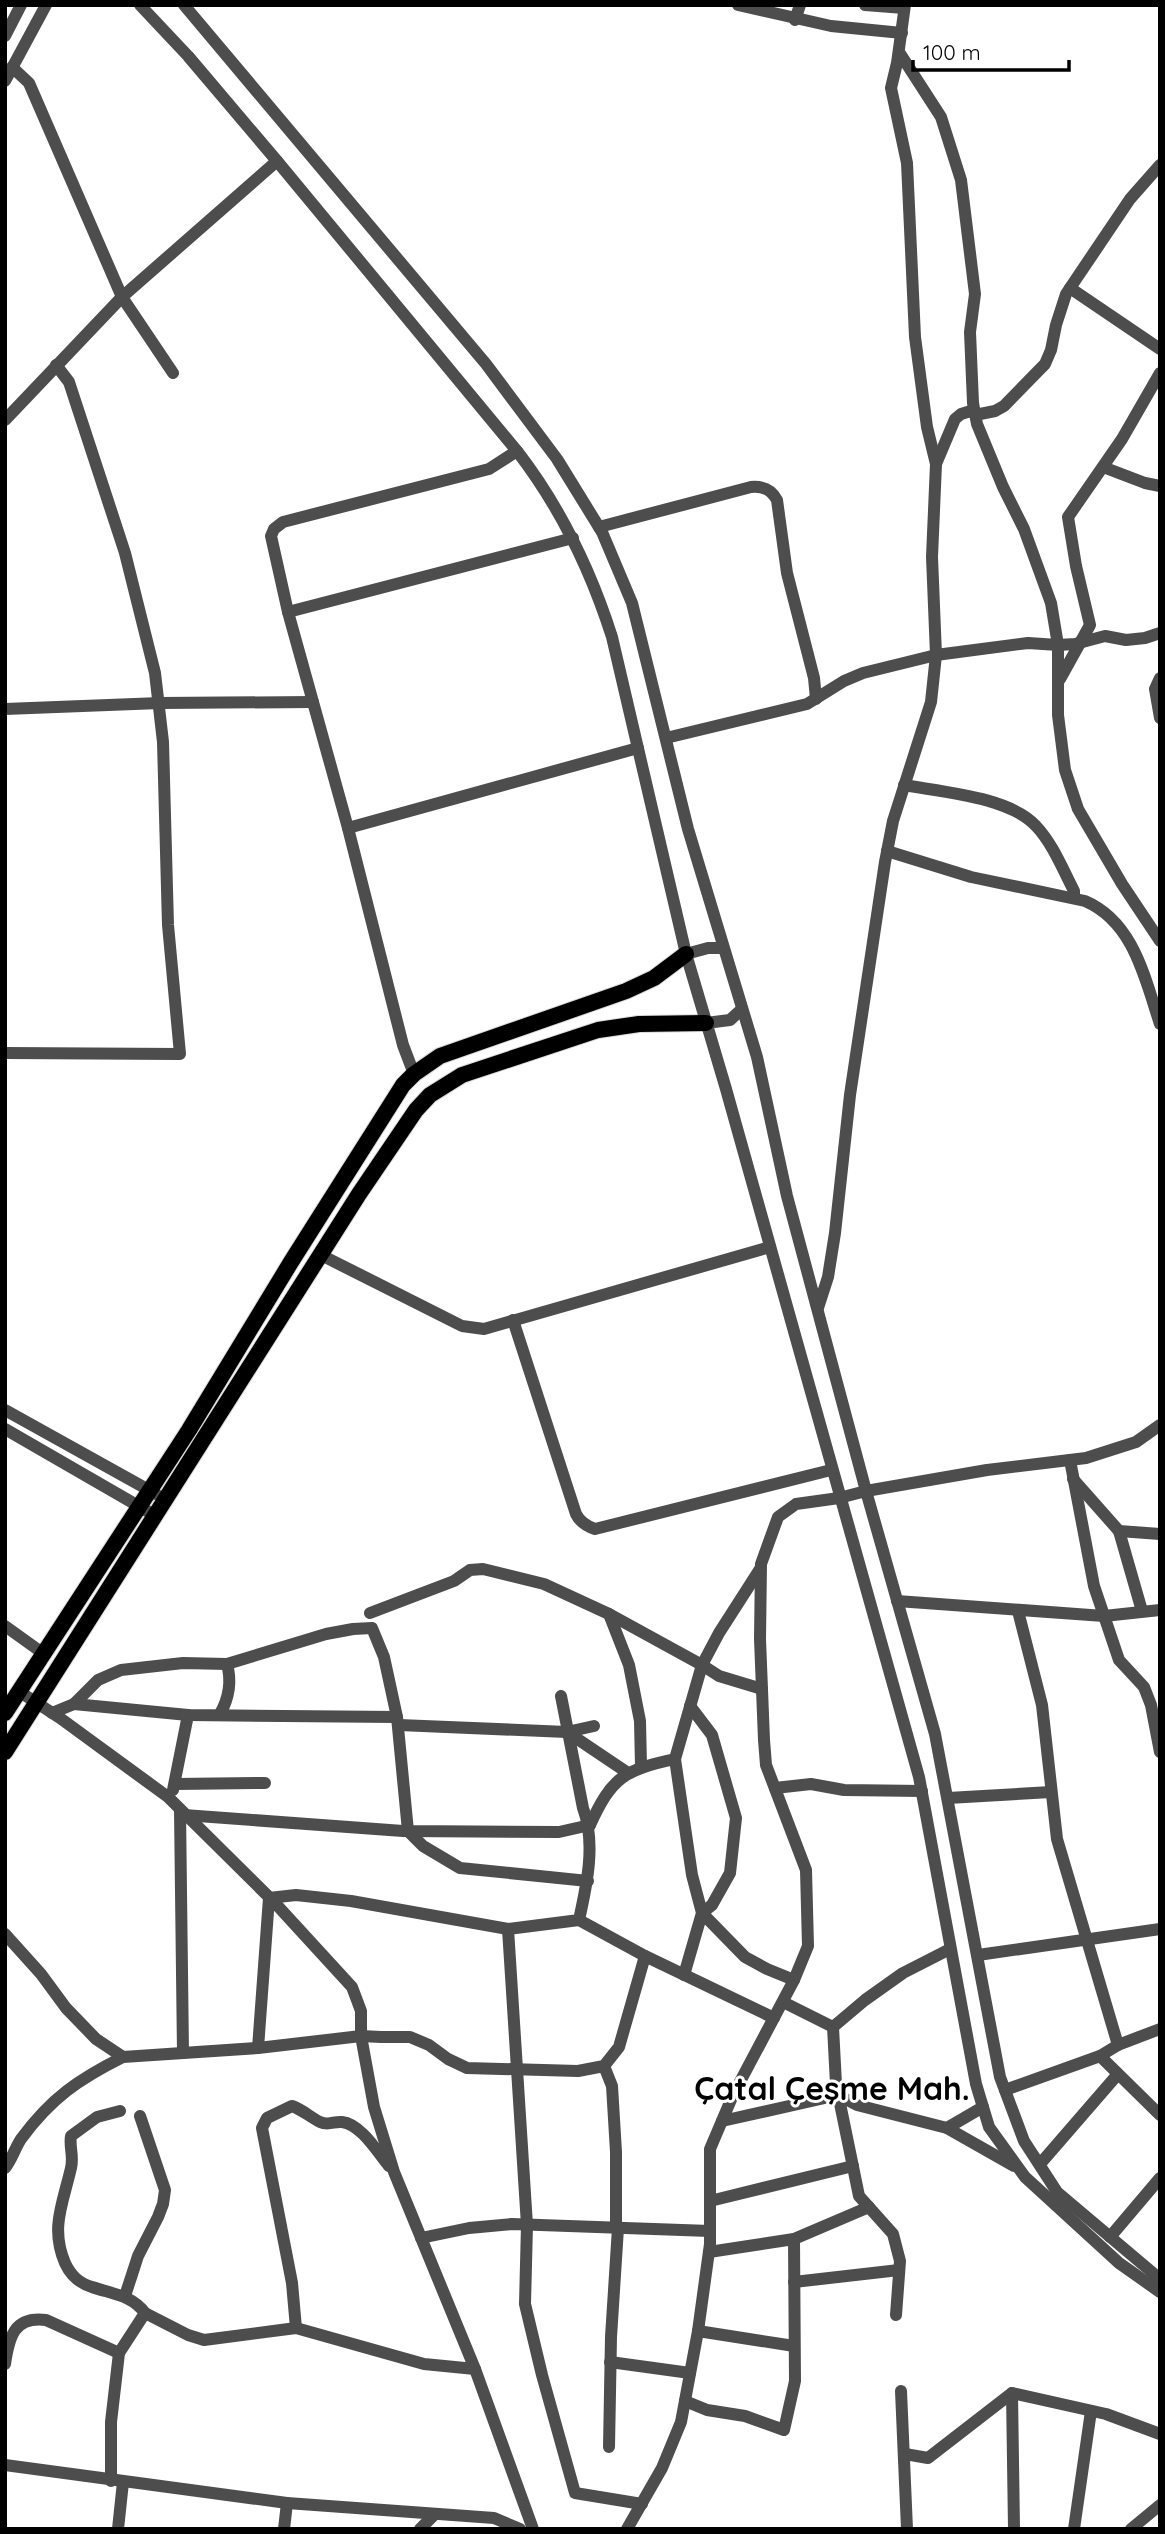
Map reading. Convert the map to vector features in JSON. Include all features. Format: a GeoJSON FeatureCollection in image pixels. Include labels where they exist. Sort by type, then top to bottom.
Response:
{"type":"FeatureCollection","features":[{"type":"Feature","properties":{"kind":"main road"},"geometry":{"type":"LineString","coordinates":[[5,1713],[150,1491],[393,1099],[414,1074],[440,1056],[626,991],[654,978],[686,954]]}},
{"type":"Feature","properties":{"kind":"main road"},"geometry":{"type":"LineString","coordinates":[[5,1752],[416,1110],[445,1084],[462,1074],[598,1030],[639,1024],[706,1023]]}},
{"type":"Feature","properties":{"kind":"street"},"geometry":{"type":"LineString","coordinates":[[5,36],[21,5]]}},
{"type":"Feature","properties":{"kind":"street"},"geometry":{"type":"LineString","coordinates":[[5,81],[46,5]]}},
{"type":"Feature","properties":{"kind":"street"},"geometry":{"type":"LineString","coordinates":[[140,5],[188,56],[277,161],[517,451],[550,496],[596,587],[612,636],[686,954],[922,1791],[976,2084],[989,2127],[1017,2168],[1119,2263],[1160,2292]]}},
{"type":"Feature","properties":{"kind":"street"},"geometry":{"type":"LineString","coordinates":[[184,5],[486,364],[557,459],[599,527],[632,603],[688,829],[757,1057],[787,1196],[935,1734],[1000,2077],[1024,2141],[1057,2192],[1160,2279]]}},
{"type":"Feature","properties":{"kind":"street"},"geometry":{"type":"LineString","coordinates":[[738,5],[761,8],[795,20],[902,33]]}},
{"type":"Feature","properties":{"kind":"street"},"geometry":{"type":"LineString","coordinates":[[795,20],[800,5]]}},
{"type":"Feature","properties":{"kind":"street"},"geometry":{"type":"LineString","coordinates":[[818,1308],[828,1277],[835,1233],[850,1095],[887,851],[893,821],[931,702],[936,655],[932,557],[936,464],[927,427],[915,337],[907,163],[891,88],[905,6],[865,5]]}},
{"type":"Feature","properties":{"kind":"street"},"geometry":{"type":"LineString","coordinates":[[886,32],[889,6]]}},
{"type":"Feature","properties":{"kind":"street"},"geometry":{"type":"LineString","coordinates":[[899,52],[941,117],[961,180],[975,294],[970,332],[970,366],[975,412],[1003,487],[1045,581],[1058,645],[1060,741],[1070,790],[1078,809],[1122,884],[1160,942]]}},
{"type":"Feature","properties":{"kind":"street"},"geometry":{"type":"LineString","coordinates":[[12,67],[24,77],[32,90],[122,297],[173,373]]}},
{"type":"Feature","properties":{"kind":"street"},"geometry":{"type":"LineString","coordinates":[[5,420],[122,297],[277,161]]}},
{"type":"Feature","properties":{"kind":"street"},"geometry":{"type":"LineString","coordinates":[[936,464],[955,419],[961,414],[995,411],[1045,364],[1051,350],[1060,309],[1070,288],[1130,199],[1160,165]]}},
{"type":"Feature","properties":{"kind":"street"},"geometry":{"type":"LineString","coordinates":[[1070,288],[1160,349]]}},
{"type":"Feature","properties":{"kind":"street"},"geometry":{"type":"LineString","coordinates":[[5,1053],[180,1054],[168,925],[160,703],[149,644],[125,553],[69,382],[55,365]]}},
{"type":"Feature","properties":{"kind":"street"},"geometry":{"type":"LineString","coordinates":[[1058,686],[1071,657],[1089,631],[1090,618],[1076,566],[1068,517],[1103,467],[1160,373]]}},
{"type":"Feature","properties":{"kind":"street"},"geometry":{"type":"LineString","coordinates":[[414,1074],[402,1045],[348,828],[270,540],[272,532],[280,524],[489,469],[517,451]]}},
{"type":"Feature","properties":{"kind":"street"},"geometry":{"type":"LineString","coordinates":[[1103,467],[1160,486]]}},
{"type":"Feature","properties":{"kind":"street"},"geometry":{"type":"LineString","coordinates":[[599,527],[758,486],[773,493],[777,500],[787,573],[814,678],[816,699]]}},
{"type":"Feature","properties":{"kind":"street"},"geometry":{"type":"LineString","coordinates":[[288,612],[573,538]]}},
{"type":"Feature","properties":{"kind":"street"},"geometry":{"type":"LineString","coordinates":[[666,738],[807,704],[844,681],[863,673],[936,655],[1028,643],[1058,645],[1105,636],[1145,638],[1160,633]]}},
{"type":"Feature","properties":{"kind":"street"},"geometry":{"type":"LineString","coordinates":[[1160,678],[1155,689],[1160,718]]}},
{"type":"Feature","properties":{"kind":"street"},"geometry":{"type":"LineString","coordinates":[[5,709],[160,703],[313,702]]}},
{"type":"Feature","properties":{"kind":"street"},"geometry":{"type":"LineString","coordinates":[[348,828],[638,748]]}},
{"type":"Feature","properties":{"kind":"street"},"geometry":{"type":"LineString","coordinates":[[904,785],[1008,807],[1024,815],[1045,839],[1074,891],[1074,898]]}},
{"type":"Feature","properties":{"kind":"street"},"geometry":{"type":"LineString","coordinates":[[887,851],[971,877],[1074,898],[1100,908],[1122,928],[1142,968],[1160,1024]]}},
{"type":"Feature","properties":{"kind":"street"},"geometry":{"type":"LineString","coordinates":[[686,954],[708,948],[723,948]]}},
{"type":"Feature","properties":{"kind":"street"},"geometry":{"type":"LineString","coordinates":[[706,1023],[730,1020],[742,1009]]}},
{"type":"Feature","properties":{"kind":"street"},"geometry":{"type":"LineString","coordinates":[[321,1255],[462,1326],[484,1329],[770,1247]]}},
{"type":"Feature","properties":{"kind":"street"},"geometry":{"type":"LineString","coordinates":[[513,1320],[576,1514],[589,1527],[595,1529],[831,1470]]}},
{"type":"Feature","properties":{"kind":"street"},"geometry":{"type":"LineString","coordinates":[[5,1410],[165,1499]]}},
{"type":"Feature","properties":{"kind":"street"},"geometry":{"type":"LineString","coordinates":[[794,1980],[745,1957],[702,1913],[692,1875],[675,1759],[702,1665],[761,1567],[778,1517],[796,1504],[987,1470],[1086,1458],[1136,1442],[1160,1425]]}},
{"type":"Feature","properties":{"kind":"street"},"geometry":{"type":"LineString","coordinates":[[5,1429],[155,1515]]}},
{"type":"Feature","properties":{"kind":"street"},"geometry":{"type":"LineString","coordinates":[[1070,1460],[1094,1586],[1119,1660],[1144,1687],[1151,1705],[1160,1752]]}},
{"type":"Feature","properties":{"kind":"street"},"geometry":{"type":"LineString","coordinates":[[1073,1479],[1119,1531],[1142,1611]]}},
{"type":"Feature","properties":{"kind":"street"},"geometry":{"type":"LineString","coordinates":[[1119,1531],[1160,1534]]}},
{"type":"Feature","properties":{"kind":"street"},"geometry":{"type":"LineString","coordinates":[[627,2529],[662,2468],[681,2422],[709,2252],[710,2149],[794,1980],[808,1946],[806,1870],[766,1765],[760,1639],[761,1567]]}},
{"type":"Feature","properties":{"kind":"street"},"geometry":{"type":"LineString","coordinates":[[370,1613],[454,1581],[470,1570],[483,1569],[544,1584],[609,1614],[719,1676],[762,1689]]}},
{"type":"Feature","properties":{"kind":"street"},"geometry":{"type":"LineString","coordinates":[[897,1601],[1104,1616],[1160,1609]]}},
{"type":"Feature","properties":{"kind":"street"},"geometry":{"type":"LineString","coordinates":[[1018,1611],[1042,1705],[1056,1839],[1118,2045]]}},
{"type":"Feature","properties":{"kind":"street"},"geometry":{"type":"LineString","coordinates":[[609,1614],[629,1665],[640,1721],[641,1766]]}},
{"type":"Feature","properties":{"kind":"street"},"geometry":{"type":"LineString","coordinates":[[5,1626],[44,1654]]}},
{"type":"Feature","properties":{"kind":"street"},"geometry":{"type":"LineString","coordinates":[[52,1713],[74,1704],[98,1680],[121,1670],[183,1663],[227,1664],[326,1634],[372,1628],[384,1657],[398,1721],[408,1831],[423,1846],[460,1868],[505,1866],[588,1881]]}},
{"type":"Feature","properties":{"kind":"street"},"geometry":{"type":"LineString","coordinates":[[220,1714],[226,1702],[231,1677],[227,1664]]}},
{"type":"Feature","properties":{"kind":"street"},"geometry":{"type":"LineString","coordinates":[[20,1692],[178,1808],[270,1898],[352,1987],[361,2011],[361,2036],[374,2107],[394,2172],[475,2369],[533,2529]]}},
{"type":"Feature","properties":{"kind":"street"},"geometry":{"type":"LineString","coordinates":[[561,1696],[583,1808],[590,1825]]}},
{"type":"Feature","properties":{"kind":"street"},"geometry":{"type":"LineString","coordinates":[[74,1704],[188,1715],[398,1721],[567,1732],[594,1726]]}},
{"type":"Feature","properties":{"kind":"street"},"geometry":{"type":"LineString","coordinates":[[684,1975],[702,1913],[712,1905],[730,1873],[736,1818],[712,1735],[690,1706]]}},
{"type":"Feature","properties":{"kind":"street"},"geometry":{"type":"LineString","coordinates":[[183,2053],[178,1808],[175,1784],[188,1715]]}},
{"type":"Feature","properties":{"kind":"street"},"geometry":{"type":"LineString","coordinates":[[567,1732],[628,1773]]}},
{"type":"Feature","properties":{"kind":"street"},"geometry":{"type":"LineString","coordinates":[[579,1920],[588,1881],[590,1825],[600,1803],[628,1773],[641,1766],[675,1759]]}},
{"type":"Feature","properties":{"kind":"street"},"geometry":{"type":"LineString","coordinates":[[175,1784],[264,1783]]}},
{"type":"Feature","properties":{"kind":"street"},"geometry":{"type":"LineString","coordinates":[[775,1787],[811,1784],[844,1790],[922,1791]]}},
{"type":"Feature","properties":{"kind":"street"},"geometry":{"type":"LineString","coordinates":[[948,1798],[1051,1792]]}},
{"type":"Feature","properties":{"kind":"street"},"geometry":{"type":"LineString","coordinates":[[178,1808],[408,1831],[559,1832],[590,1825]]}},
{"type":"Feature","properties":{"kind":"street"},"geometry":{"type":"LineString","coordinates":[[270,1898],[296,1895],[351,1901],[509,1928],[579,1920],[645,1956],[774,2018]]}},
{"type":"Feature","properties":{"kind":"street"},"geometry":{"type":"LineString","coordinates":[[258,2048],[270,1898]]}},
{"type":"Feature","properties":{"kind":"street"},"geometry":{"type":"LineString","coordinates":[[509,1928],[527,2225],[525,2304],[575,2493],[642,2504]]}},
{"type":"Feature","properties":{"kind":"street"},"geometry":{"type":"LineString","coordinates":[[978,1955],[1160,1929]]}},
{"type":"Feature","properties":{"kind":"street"},"geometry":{"type":"LineString","coordinates":[[5,1934],[41,1974],[66,2008],[96,2039],[123,2057]]}},
{"type":"Feature","properties":{"kind":"street"},"geometry":{"type":"LineString","coordinates":[[833,2027],[902,1973],[950,1949]]}},
{"type":"Feature","properties":{"kind":"street"},"geometry":{"type":"LineString","coordinates":[[5,2168],[21,2140],[58,2096],[85,2076],[123,2057],[258,2048],[361,2036],[410,2037],[467,2068],[578,2071],[604,2066],[619,2047],[645,1956]]}},
{"type":"Feature","properties":{"kind":"street"},"geometry":{"type":"LineString","coordinates":[[783,2002],[833,2027]]}},
{"type":"Feature","properties":{"kind":"street"},"geometry":{"type":"LineString","coordinates":[[833,2027],[838,2095],[859,2196],[893,2234],[900,2260],[896,2315]]}},
{"type":"Feature","properties":{"kind":"street"},"geometry":{"type":"LineString","coordinates":[[1005,2090],[1100,2056],[1118,2045],[1160,2029]]}},
{"type":"Feature","properties":{"kind":"street"},"geometry":{"type":"LineString","coordinates":[[1100,2056],[1160,2115]]}},
{"type":"Feature","properties":{"kind":"street"},"geometry":{"type":"LineString","coordinates":[[604,2066],[612,2086],[617,2228],[610,2362],[609,2447]]}},
{"type":"Feature","properties":{"kind":"street"},"geometry":{"type":"LineString","coordinates":[[1040,2164],[1118,2074]]}},
{"type":"Feature","properties":{"kind":"street"},"geometry":{"type":"LineString","coordinates":[[722,2121],[838,2095],[857,2105],[947,2129],[1017,2168]]}},
{"type":"Feature","properties":{"kind":"street"},"geometry":{"type":"LineString","coordinates":[[296,2328],[292,2283],[262,2128],[267,2119],[292,2106],[304,2110],[321,2122],[328,2124],[341,2121],[359,2131],[394,2172]]}},
{"type":"Feature","properties":{"kind":"street"},"geometry":{"type":"LineString","coordinates":[[947,2129],[983,2107]]}},
{"type":"Feature","properties":{"kind":"street"},"geometry":{"type":"LineString","coordinates":[[120,2111],[97,2117],[71,2136],[69,2145],[73,2152],[72,2165],[57,2225],[58,2246],[68,2270],[78,2281],[125,2296],[145,2313],[188,2335],[204,2340],[296,2328],[424,2364],[475,2369]]}},
{"type":"Feature","properties":{"kind":"street"},"geometry":{"type":"LineString","coordinates":[[125,2296],[138,2256],[163,2204],[165,2190],[140,2116]]}},
{"type":"Feature","properties":{"kind":"street"},"geometry":{"type":"LineString","coordinates":[[710,2201],[853,2166]]}},
{"type":"Feature","properties":{"kind":"street"},"geometry":{"type":"LineString","coordinates":[[1110,2237],[1160,2178]]}},
{"type":"Feature","properties":{"kind":"street"},"geometry":{"type":"LineString","coordinates":[[709,2252],[793,2239],[869,2207]]}},
{"type":"Feature","properties":{"kind":"street"},"geometry":{"type":"LineString","coordinates":[[421,2238],[490,2225],[710,2231]]}},
{"type":"Feature","properties":{"kind":"street"},"geometry":{"type":"LineString","coordinates":[[685,2401],[708,2410],[744,2416],[784,2430],[795,2381],[793,2239]]}},
{"type":"Feature","properties":{"kind":"street"},"geometry":{"type":"LineString","coordinates":[[794,2282],[900,2270]]}},
{"type":"Feature","properties":{"kind":"street"},"geometry":{"type":"LineString","coordinates":[[118,2529],[111,2422],[119,2353],[145,2313]]}},
{"type":"Feature","properties":{"kind":"street"},"geometry":{"type":"LineString","coordinates":[[5,2364],[8,2344],[16,2329],[22,2323],[38,2319],[46,2320],[119,2353]]}},
{"type":"Feature","properties":{"kind":"street"},"geometry":{"type":"LineString","coordinates":[[698,2331],[794,2346]]}},
{"type":"Feature","properties":{"kind":"street"},"geometry":{"type":"LineString","coordinates":[[610,2362],[690,2372]]}},
{"type":"Feature","properties":{"kind":"street"},"geometry":{"type":"LineString","coordinates":[[901,2391],[907,2529]]}},
{"type":"Feature","properties":{"kind":"street"},"geometry":{"type":"LineString","coordinates":[[905,2454],[928,2458],[1012,2393]]}},
{"type":"Feature","properties":{"kind":"street"},"geometry":{"type":"LineString","coordinates":[[1012,2393],[1091,2411],[1160,2434]]}},
{"type":"Feature","properties":{"kind":"street"},"geometry":{"type":"LineString","coordinates":[[1012,2393],[1014,2529]]}},
{"type":"Feature","properties":{"kind":"street"},"geometry":{"type":"LineString","coordinates":[[1074,2529],[1091,2411]]}},
{"type":"Feature","properties":{"kind":"street"},"geometry":{"type":"LineString","coordinates":[[5,2466],[287,2503],[494,2518],[520,2529]]}},
{"type":"Feature","properties":{"kind":"street"},"geometry":{"type":"LineString","coordinates":[[284,2529],[287,2503]]}},
{"type":"Feature","properties":{"kind":"street"},"geometry":{"type":"LineString","coordinates":[[1131,2529],[1160,2505]]}},
{"type":"Feature","properties":{"kind":"street"},"geometry":{"type":"LineString","coordinates":[[420,2529],[435,2514]]}},
{"type":"Feature","properties":{"kind":"district","name":"Çatal Çeşme Mah."},"geometry":{"type":"Point","coordinates":[832,2089]}}]}
